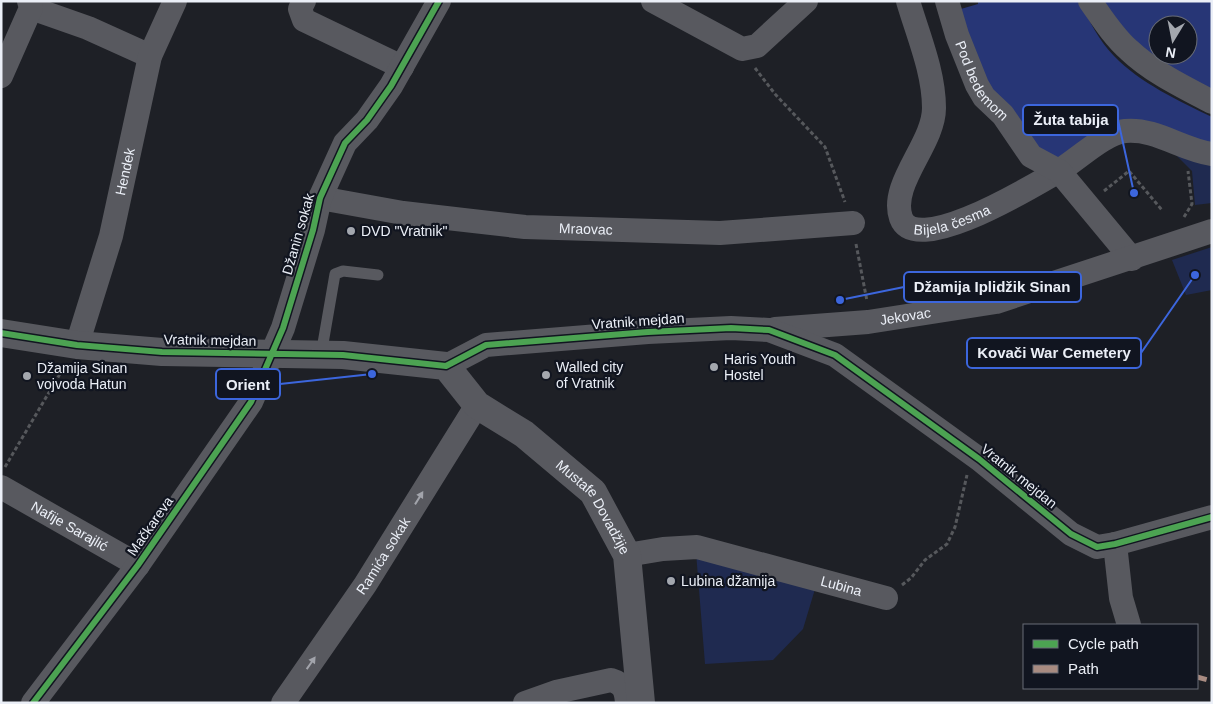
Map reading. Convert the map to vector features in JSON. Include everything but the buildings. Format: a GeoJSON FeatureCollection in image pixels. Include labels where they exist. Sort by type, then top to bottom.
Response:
{"type":"FeatureCollection","features":[{"type":"Feature","properties":{"kind":"street","name":"Hendek"},"geometry":{"type":"LineString","coordinates":[[77,345],[111,236],[150,56],[175,1]]}},
{"type":"Feature","properties":{"kind":"street"},"geometry":{"type":"LineString","coordinates":[[304,1],[300,9],[304,20],[402,67]]}},
{"type":"Feature","properties":{"kind":"street","name":"Džanin sokak"},"geometry":{"type":"LineString","coordinates":[[272,354],[291,302],[320,198],[345,143],[368,120],[402,67],[439,1]]}},
{"type":"Feature","properties":{"kind":"street"},"geometry":{"type":"LineString","coordinates":[[653,1],[742,49],[757,46],[806,1]]}},
{"type":"Feature","properties":{"kind":"street","name":"Bijela česma"},"geometry":{"type":"LineString","coordinates":[[908,1],[929,68],[934,107],[932,129],[903,186],[899,205],[902,219],[912,229],[924,231],[946,227],[981,212],[1059,171],[1094,146],[1123,131],[1161,136],[1198,152],[1212,154]]}},
{"type":"Feature","properties":{"kind":"street","name":"Pod bedemom"},"geometry":{"type":"LineString","coordinates":[[948,1],[957,34],[977,85],[984,96],[1003,115],[1031,156],[1059,171],[1132,258]]}},
{"type":"Feature","properties":{"kind":"street"},"geometry":{"type":"LineString","coordinates":[[1090,1],[1109,29],[1129,51],[1156,70],[1212,102]]}},
{"type":"Feature","properties":{"kind":"street"},"geometry":{"type":"LineString","coordinates":[[1,76],[30,4],[150,56]]}},
{"type":"Feature","properties":{"kind":"street","name":"Mraovac"},"geometry":{"type":"LineString","coordinates":[[320,198],[403,213],[525,227],[720,233],[853,223]]}},
{"type":"Feature","properties":{"kind":"street","name":"Jekovac"},"geometry":{"type":"LineString","coordinates":[[768,330],[868,322],[996,302],[1211,231]]}},
{"type":"Feature","properties":{"kind":"street","name":"Vratnik mejdan"},"geometry":{"type":"LineString","coordinates":[[1,333],[77,345],[162,352],[321,354],[446,366],[486,345],[648,332],[732,328],[768,330],[835,355],[979,459],[1071,534],[1096,547],[1115,544],[1212,517]]}},
{"type":"Feature","properties":{"kind":"street","name":"Mačkareva"},"geometry":{"type":"LineString","coordinates":[[33,703],[138,565],[250,402],[272,354]]}},
{"type":"Feature","properties":{"kind":"street","name":"Mustafe Dovadžije"},"geometry":{"type":"LineString","coordinates":[[446,366],[477,405],[524,434],[593,492],[627,555],[641,703]]}},
{"type":"Feature","properties":{"kind":"street","name":"Ramića sokak"},"geometry":{"type":"LineString","coordinates":[[283,703],[365,585],[477,405]]}},
{"type":"Feature","properties":{"kind":"street","name":"Nafije Sarajlić"},"geometry":{"type":"LineString","coordinates":[[1,487],[138,565]]}},
{"type":"Feature","properties":{"kind":"street"},"geometry":{"type":"LineString","coordinates":[[1115,544],[1121,598],[1129,624]]}},
{"type":"Feature","properties":{"kind":"street","name":"Lubina"},"geometry":{"type":"LineString","coordinates":[[627,555],[663,549],[697,547],[886,598]]}},
{"type":"Feature","properties":{"kind":"street"},"geometry":{"type":"LineString","coordinates":[[525,703],[556,692],[611,680],[619,683],[626,690],[627,703]]}},
{"type":"Feature","properties":{"kind":"lane"},"geometry":{"type":"LineString","coordinates":[[321,354],[335,274],[342,271],[378,275]]}},
{"type":"Feature","properties":{"kind":"path"},"geometry":{"type":"LineString","coordinates":[[742,49],[775,94],[825,147],[853,223],[869,313],[868,322]]}},
{"type":"Feature","properties":{"kind":"path"},"geometry":{"type":"LineString","coordinates":[[1183,219],[1192,204],[1189,173],[1184,167]]}},
{"type":"Feature","properties":{"kind":"path"},"geometry":{"type":"LineString","coordinates":[[1098,196],[1129,171],[1162,210]]}},
{"type":"Feature","properties":{"kind":"path"},"geometry":{"type":"LineString","coordinates":[[1,473],[77,345]]}},
{"type":"Feature","properties":{"kind":"path"},"geometry":{"type":"LineString","coordinates":[[886,598],[911,578],[925,560],[947,544],[955,527],[965,479],[970,469],[979,459]]}},
{"type":"Feature","properties":{"kind":"shaded area"},"geometry":{"type":"Polygon","coordinates":[[[978,1],[1079,1],[1104,44],[1124,66],[1160,91],[1212,117],[1212,150],[1144,128],[1059,166],[1035,152],[983,86],[954,11],[978,4],[978,1]]]}},
{"type":"Feature","properties":{"kind":"shaded area"},"geometry":{"type":"Polygon","coordinates":[[[1100,1],[1212,1],[1212,97],[1156,65],[1198,65],[1198,15],[1148,15],[1148,56],[1100,1]]]}},
{"type":"Feature","properties":{"kind":"shaded area"},"geometry":{"type":"Polygon","coordinates":[[[1168,147],[1212,163],[1212,203],[1195,205],[1192,171],[1168,147]]]}},
{"type":"Feature","properties":{"kind":"shaded area"},"geometry":{"type":"Polygon","coordinates":[[[1212,247],[1212,290],[1186,295],[1172,260],[1212,247]]]}},
{"type":"Feature","properties":{"kind":"shaded area"},"geometry":{"type":"Polygon","coordinates":[[[695,540],[821,569],[803,629],[773,660],[705,664],[695,540]]]}},
{"type":"Feature","properties":{"kind":"marked path"},"geometry":{"type":"LineString","coordinates":[[1198,677],[1212,681]]}},
{"type":"Feature","properties":{"kind":"cycle path"},"geometry":{"type":"LineString","coordinates":[[33,703],[138,565],[251,402],[283,328],[313,230],[320,198],[345,143],[367,120],[391,86],[439,1]]}},
{"type":"Feature","properties":{"kind":"cycle path"},"geometry":{"type":"LineString","coordinates":[[1,333],[77,345],[162,352],[343,355],[446,366],[486,345],[648,332],[731,328],[769,330],[835,355],[979,459],[1071,534],[1097,547],[1115,544],[1212,517]]}},
{"type":"Feature","properties":{"kind":"place","name":"Žuta tabija"},"geometry":{"type":"Point","coordinates":[1134,193]}},
{"type":"Feature","properties":{"kind":"place","name":"DVD \"Vratnik\""},"geometry":{"type":"Point","coordinates":[351,231]}},
{"type":"Feature","properties":{"kind":"place","name":"Kovači War Cemetery"},"geometry":{"type":"Point","coordinates":[1195,275]}},
{"type":"Feature","properties":{"kind":"place","name":"Džamija Iplidžik Sinan"},"geometry":{"type":"Point","coordinates":[840,300]}},
{"type":"Feature","properties":{"kind":"place","name":"Haris Youth Hostel"},"geometry":{"type":"Point","coordinates":[714,367]}},
{"type":"Feature","properties":{"kind":"place","name":"Orient"},"geometry":{"type":"Point","coordinates":[372,374]}},
{"type":"Feature","properties":{"kind":"place","name":"Walled city of Vratnik"},"geometry":{"type":"Point","coordinates":[546,375]}},
{"type":"Feature","properties":{"kind":"place","name":"Džamija Sinan vojvoda Hatun"},"geometry":{"type":"Point","coordinates":[27,376]}},
{"type":"Feature","properties":{"kind":"place","name":"Lubina džamija"},"geometry":{"type":"Point","coordinates":[671,581]}}]}
